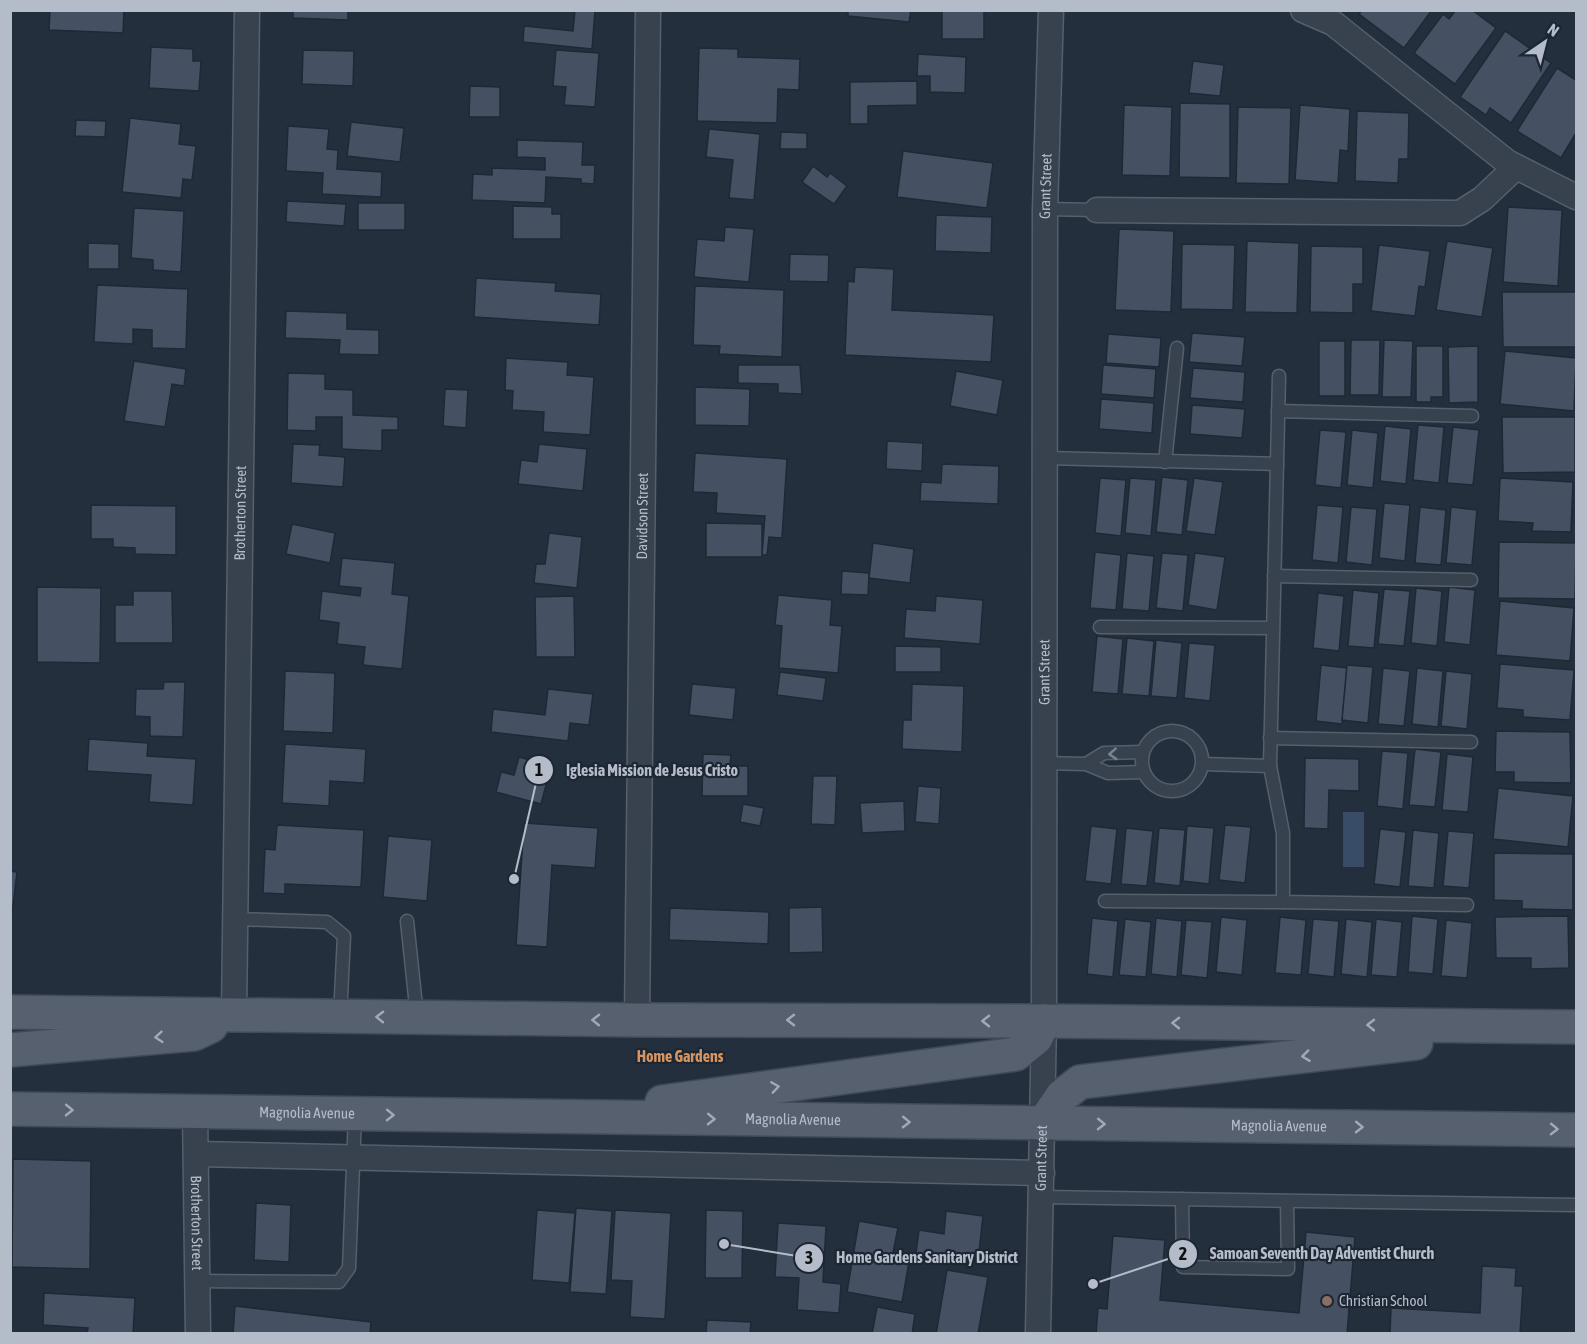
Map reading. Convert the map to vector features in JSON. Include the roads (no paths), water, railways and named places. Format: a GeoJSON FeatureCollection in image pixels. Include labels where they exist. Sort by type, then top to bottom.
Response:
{"type":"FeatureCollection","features":[{"type":"Feature","properties":{"kind":"main road"},"geometry":{"type":"LineString","coordinates":[[10,1011],[637,1020],[1044,1021],[1564,1027]]}},
{"type":"Feature","properties":{"kind":"main road"},"geometry":{"type":"LineString","coordinates":[[10,1050],[194,1034],[234,1014]]}},
{"type":"Feature","properties":{"kind":"main road"},"geometry":{"type":"LineString","coordinates":[[551,1117],[1016,1054],[1036,1038],[1044,1021]]}},
{"type":"Feature","properties":{"kind":"main road"},"geometry":{"type":"LineString","coordinates":[[1043,1124],[1062,1096],[1080,1082],[1564,1027]]}},
{"type":"Feature","properties":{"kind":"main road","name":"Magnolia Avenue"},"geometry":{"type":"LineString","coordinates":[[10,1109],[1576,1130]]}},
{"type":"Feature","properties":{"kind":"street","name":"Brotherton Street"},"geometry":{"type":"LineString","coordinates":[[234,1014],[247,10]]}},
{"type":"Feature","properties":{"kind":"street","name":"Davidson Street"},"geometry":{"type":"LineString","coordinates":[[637,1020],[648,10]]}},
{"type":"Feature","properties":{"kind":"street","name":"Grant Street"},"geometry":{"type":"LineString","coordinates":[[1038,1334],[1044,1021],[1046,209],[1051,10]]}},
{"type":"Feature","properties":{"kind":"street"},"geometry":{"type":"LineString","coordinates":[[1303,10],[1333,23],[1402,81],[1516,167],[1576,197]]}},
{"type":"Feature","properties":{"kind":"street"},"geometry":{"type":"LineString","coordinates":[[1097,210],[1460,213],[1482,199],[1516,167]]}},
{"type":"Feature","properties":{"kind":"street","name":"Brotherton Street"},"geometry":{"type":"LineString","coordinates":[[195,1112],[198,1334]]}},
{"type":"Feature","properties":{"kind":"street"},"geometry":{"type":"LineString","coordinates":[[196,1154],[1042,1173]]}},
{"type":"Feature","properties":{"kind":"lane"},"geometry":{"type":"LineString","coordinates":[[1046,209],[1097,210]]}},
{"type":"Feature","properties":{"kind":"lane"},"geometry":{"type":"LineString","coordinates":[[1165,462],[1177,348]]}},
{"type":"Feature","properties":{"kind":"lane"},"geometry":{"type":"LineString","coordinates":[[1279,376],[1270,766],[1283,833],[1283,902]]}},
{"type":"Feature","properties":{"kind":"lane"},"geometry":{"type":"LineString","coordinates":[[1278,411],[1472,416]]}},
{"type":"Feature","properties":{"kind":"lane"},"geometry":{"type":"LineString","coordinates":[[1046,458],[1277,464]]}},
{"type":"Feature","properties":{"kind":"lane"},"geometry":{"type":"LineString","coordinates":[[1274,576],[1470,580]]}},
{"type":"Feature","properties":{"kind":"lane"},"geometry":{"type":"LineString","coordinates":[[1100,627],[1273,628]]}},
{"type":"Feature","properties":{"kind":"lane"},"geometry":{"type":"LineString","coordinates":[[1173,731],[1191,738],[1198,745],[1203,764],[1195,782],[1176,792],[1157,788],[1144,772],[1143,752],[1155,736],[1173,731]]}},
{"type":"Feature","properties":{"kind":"lane"},"geometry":{"type":"LineString","coordinates":[[1270,738],[1471,742]]}},
{"type":"Feature","properties":{"kind":"lane"},"geometry":{"type":"LineString","coordinates":[[1086,764],[1104,753],[1143,752]]}},
{"type":"Feature","properties":{"kind":"lane"},"geometry":{"type":"LineString","coordinates":[[1043,763],[1086,764],[1108,773],[1144,772]]}},
{"type":"Feature","properties":{"kind":"lane"},"geometry":{"type":"LineString","coordinates":[[1203,764],[1270,766]]}},
{"type":"Feature","properties":{"kind":"lane"},"geometry":{"type":"LineString","coordinates":[[1105,901],[1467,905]]}},
{"type":"Feature","properties":{"kind":"lane"},"geometry":{"type":"LineString","coordinates":[[235,919],[327,922],[344,936],[340,1016]]}},
{"type":"Feature","properties":{"kind":"lane"},"geometry":{"type":"LineString","coordinates":[[407,921],[417,1017]]}},
{"type":"Feature","properties":{"kind":"lane"},"geometry":{"type":"LineString","coordinates":[[197,1281],[339,1282],[349,1268],[355,1114]]}},
{"type":"Feature","properties":{"kind":"lane"},"geometry":{"type":"LineString","coordinates":[[1041,1197],[1576,1205]]}},
{"type":"Feature","properties":{"kind":"lane"},"geometry":{"type":"LineString","coordinates":[[1182,1199],[1183,1267],[1288,1269],[1287,1201]]}},
{"type":"Feature","properties":{"kind":"water"},"geometry":{"type":"Polygon","coordinates":[[[1343,812],[1364,812],[1364,867],[1343,867],[1343,812]]]}},
{"type":"Feature","properties":{"kind":"place","name":"Iglesia Mission de Jesus Cristo"},"geometry":{"type":"Point","coordinates":[514,879]}},
{"type":"Feature","properties":{"kind":"place","name":"Home Gardens Sanitary District"},"geometry":{"type":"Point","coordinates":[724,1244]}},
{"type":"Feature","properties":{"kind":"place","name":"Samoan Seventh Day Adventist Church"},"geometry":{"type":"Point","coordinates":[1093,1284]}},
{"type":"Feature","properties":{"kind":"place","name":"Christian School"},"geometry":{"type":"Point","coordinates":[1327,1301]}},
{"type":"Feature","properties":{"kind":"district","name":"Home Gardens"},"geometry":{"type":"Point","coordinates":[680,1056]}}]}
